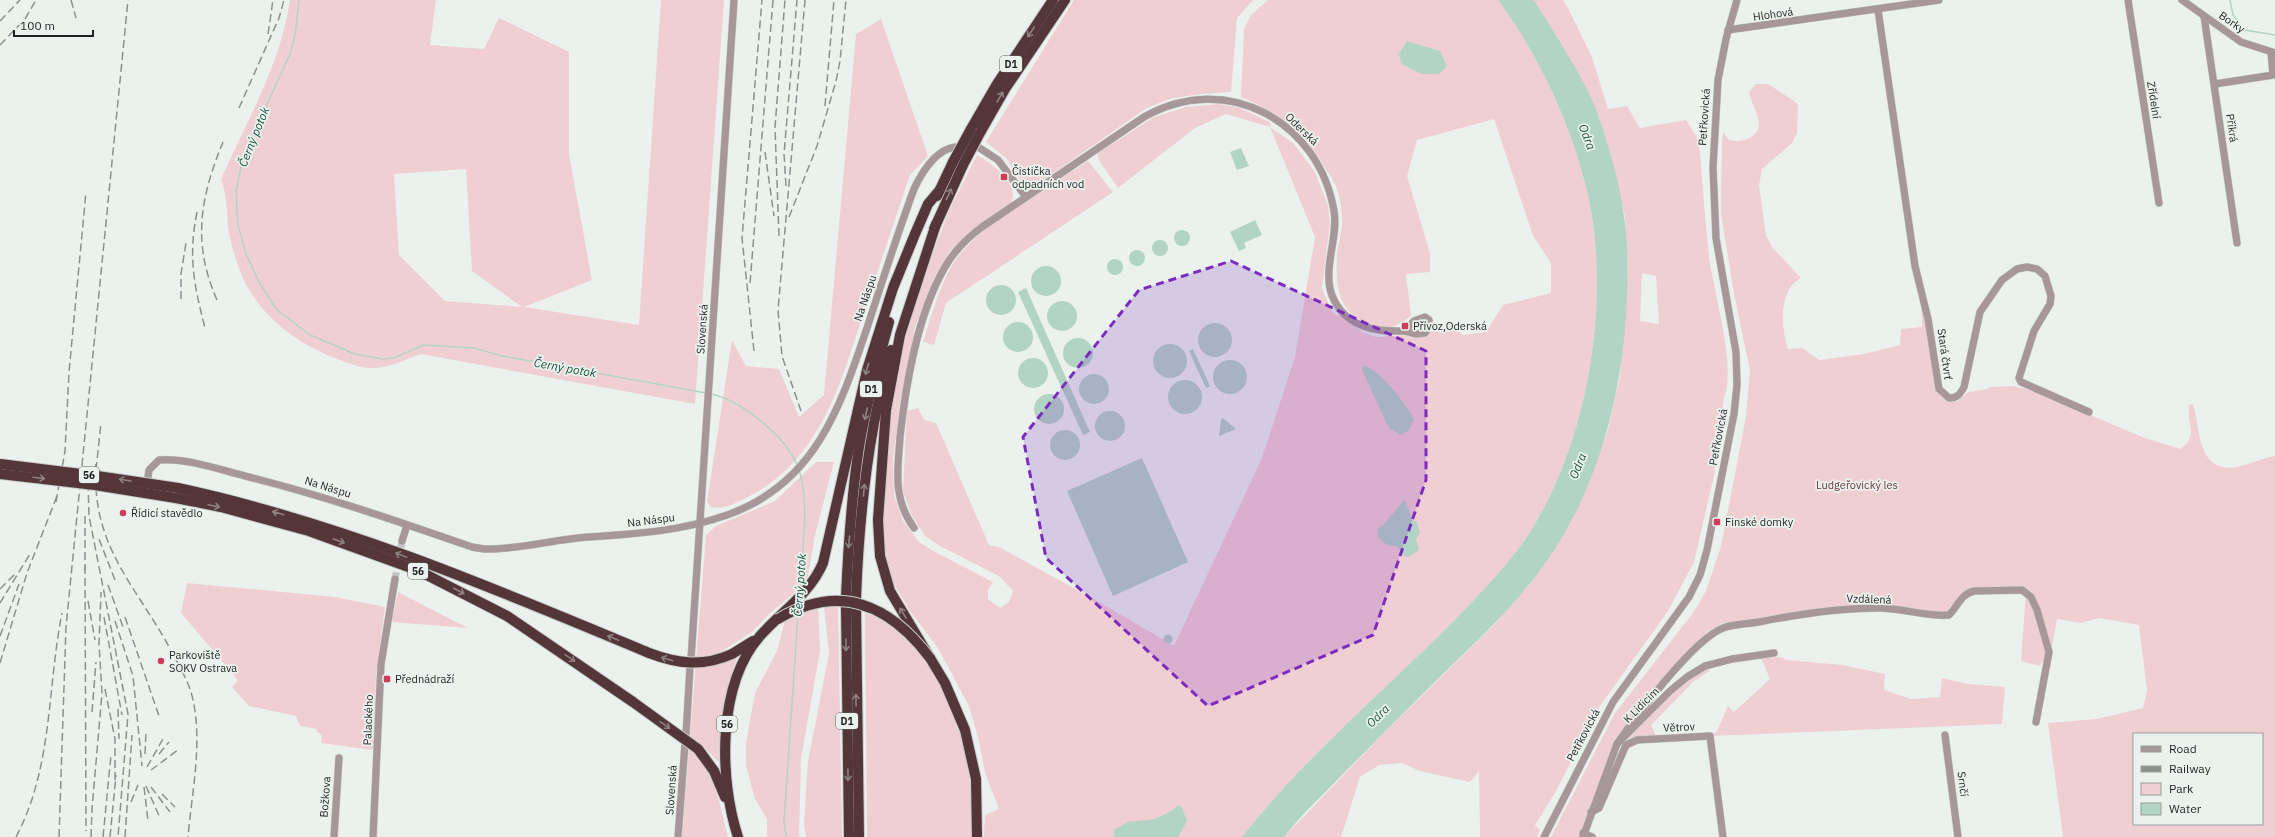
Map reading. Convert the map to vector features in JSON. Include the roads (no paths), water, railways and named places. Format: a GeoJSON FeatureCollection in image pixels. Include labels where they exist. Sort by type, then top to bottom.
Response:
{"type":"FeatureCollection","features":[{"type":"Feature","properties":{"kind":"highway","name":"D1"},"geometry":{"type":"LineString","coordinates":[[849,837],[851,602],[858,551],[867,459],[884,374],[905,303],[936,224],[964,165],[976,130],[997,84],[1053,0]]}},
{"type":"Feature","properties":{"kind":"highway","name":"D1"},"geometry":{"type":"LineString","coordinates":[[859,837],[848,551],[857,460],[873,379],[894,304],[939,191],[953,162],[1005,89],[1065,0]]}},
{"type":"Feature","properties":{"kind":"highway","name":"D1"},"geometry":{"type":"LineString","coordinates":[[778,619],[803,595],[815,580],[823,563],[854,418],[867,370],[893,288],[928,204],[939,191]]}},
{"type":"Feature","properties":{"kind":"highway","name":"D1"},"geometry":{"type":"LineString","coordinates":[[930,658],[890,591],[880,556],[878,520],[886,410],[900,335],[936,224]]}},
{"type":"Feature","properties":{"kind":"highway","name":"56"},"geometry":{"type":"LineString","coordinates":[[0,464],[103,477],[177,493],[252,506],[342,533],[526,602],[669,660],[689,663],[710,662],[732,654],[761,635],[778,619],[802,606],[817,602],[831,601],[854,602],[867,606],[890,617],[909,633],[930,658]]}},
{"type":"Feature","properties":{"kind":"highway","name":"56"},"geometry":{"type":"LineString","coordinates":[[0,474],[108,487],[177,493],[301,529],[416,570],[507,616],[633,702],[698,749],[714,771],[733,819]]}},
{"type":"Feature","properties":{"kind":"highway","name":"56"},"geometry":{"type":"LineString","coordinates":[[733,819],[726,772],[727,723],[737,676],[747,654],[761,635]]}},
{"type":"Feature","properties":{"kind":"highway"},"geometry":{"type":"LineString","coordinates":[[930,658],[954,700],[969,743],[976,779],[977,837]]}},
{"type":"Feature","properties":{"kind":"highway"},"geometry":{"type":"LineString","coordinates":[[733,819],[735,837]]}},
{"type":"Feature","properties":{"kind":"highway"},"geometry":{"type":"LineString","coordinates":[[733,819],[738,837]]}},
{"type":"Feature","properties":{"kind":"street","name":"Slovenská"},"geometry":{"type":"LineString","coordinates":[[691,659],[734,0]]}},
{"type":"Feature","properties":{"kind":"street","name":"Petřkovická"},"geometry":{"type":"LineString","coordinates":[[1544,837],[1613,702],[1689,597],[1700,574],[1709,544],[1732,427],[1737,385],[1735,348],[1719,260],[1713,192],[1715,108],[1728,30],[1737,0]]}},
{"type":"Feature","properties":{"kind":"street","name":"Hlohová"},"geometry":{"type":"LineString","coordinates":[[1728,30],[1878,10],[1939,0]]}},
{"type":"Feature","properties":{"kind":"street","name":"Zřídelní"},"geometry":{"type":"LineString","coordinates":[[2128,0],[2159,204]]}},
{"type":"Feature","properties":{"kind":"street","name":"Borky"},"geometry":{"type":"LineString","coordinates":[[2182,0],[2241,42],[2273,52]]}},
{"type":"Feature","properties":{"kind":"street","name":"Stará čtvrť"},"geometry":{"type":"LineString","coordinates":[[1878,10],[1915,266],[1928,318],[1939,389],[1949,398],[1955,398],[1960,394],[1964,387],[1980,312],[2002,280],[2017,269],[2027,267],[2036,269],[2045,276],[2051,296],[2050,304],[2034,331],[2019,378],[2021,382],[2089,412]]}},
{"type":"Feature","properties":{"kind":"street","name":"Příkrá"},"geometry":{"type":"LineString","coordinates":[[2204,16],[2237,243]]}},
{"type":"Feature","properties":{"kind":"street"},"geometry":{"type":"LineString","coordinates":[[2215,84],[2273,75],[2273,52]]}},
{"type":"Feature","properties":{"kind":"street","name":"Oderská"},"geometry":{"type":"LineString","coordinates":[[1026,197],[1156,111],[1176,104],[1198,100],[1236,101],[1271,116],[1289,129],[1312,152],[1323,172],[1329,188],[1336,219],[1329,277],[1332,294],[1337,305],[1349,318],[1368,328],[1384,331],[1405,330]]}},
{"type":"Feature","properties":{"kind":"street","name":"Na Náspu"},"geometry":{"type":"LineString","coordinates":[[148,477],[149,470],[159,460],[180,461],[286,486],[472,547],[490,549],[585,537],[651,532],[700,523],[728,515],[748,505],[785,480],[807,458],[828,429],[840,404],[917,182],[937,156],[946,149],[955,147]]}},
{"type":"Feature","properties":{"kind":"street"},"geometry":{"type":"LineString","coordinates":[[914,528],[904,511],[900,499],[898,466],[907,389],[926,313],[942,272],[958,248],[976,232],[1026,197],[998,160],[978,147]]}},
{"type":"Feature","properties":{"kind":"street"},"geometry":{"type":"LineString","coordinates":[[402,542],[407,525]]}},
{"type":"Feature","properties":{"kind":"street","name":"Palackého"},"geometry":{"type":"LineString","coordinates":[[373,837],[381,671],[395,578]]}},
{"type":"Feature","properties":{"kind":"street","name":"Vzdálená"},"geometry":{"type":"LineString","coordinates":[[1617,744],[1636,717],[1674,672],[1704,640],[1723,628],[1840,609],[1882,608],[1911,613],[1949,615],[1955,609],[1962,597],[1967,593],[1974,591],[2022,590],[2031,597],[2037,610],[2049,652],[2036,722]]}},
{"type":"Feature","properties":{"kind":"street","name":"K Lidicím"},"geometry":{"type":"LineString","coordinates":[[1583,835],[1617,744],[1670,692],[1687,677],[1705,666],[1732,659],[1774,654]]}},
{"type":"Feature","properties":{"kind":"street"},"geometry":{"type":"LineString","coordinates":[[686,734],[690,668]]}},
{"type":"Feature","properties":{"kind":"street","name":"Srnčí"},"geometry":{"type":"LineString","coordinates":[[1945,735],[1958,837]]}},
{"type":"Feature","properties":{"kind":"street","name":"Větrov"},"geometry":{"type":"LineString","coordinates":[[1591,812],[1599,808],[1626,745],[1637,740],[1710,736],[1723,837]]}},
{"type":"Feature","properties":{"kind":"street","name":"Slovenská"},"geometry":{"type":"LineString","coordinates":[[678,837],[685,744]]}},
{"type":"Feature","properties":{"kind":"street","name":"Božkova"},"geometry":{"type":"LineString","coordinates":[[334,837],[339,758]]}},
{"type":"Feature","properties":{"kind":"street"},"geometry":{"type":"LineString","coordinates":[[1583,835],[1592,837]]}},
{"type":"Feature","properties":{"kind":"water","name":"Odra"},"geometry":{"type":"Polygon","coordinates":[[[1498,0],[1534,0],[1579,74],[1594,105],[1600,120],[1617,180],[1622,204],[1628,265],[1625,333],[1620,372],[1612,411],[1601,449],[1588,486],[1571,522],[1551,555],[1527,587],[1488,631],[1297,821],[1284,837],[1242,837],[1305,765],[1442,633],[1507,563],[1534,525],[1556,482],[1574,434],[1587,384],[1594,333],[1597,281],[1594,232],[1586,187],[1571,137],[1551,89],[1527,43],[1498,0]]]}},
{"type":"Feature","properties":{"kind":"water"},"geometry":{"type":"Polygon","coordinates":[[[1407,41],[1440,51],[1447,66],[1439,74],[1422,74],[1401,64],[1399,54],[1407,41]]]}},
{"type":"Feature","properties":{"kind":"water"},"geometry":{"type":"Polygon","coordinates":[[[1241,148],[1249,166],[1237,170],[1230,152],[1241,148]]]}},
{"type":"Feature","properties":{"kind":"water"},"geometry":{"type":"Polygon","coordinates":[[[1255,220],[1262,235],[1244,243],[1246,248],[1239,251],[1230,232],[1255,220]]]}},
{"type":"Feature","properties":{"kind":"water"},"geometry":{"type":"Polygon","coordinates":[[[1179,230],[1185,230],[1190,235],[1188,244],[1185,246],[1179,246],[1174,241],[1174,235],[1179,230]]]}},
{"type":"Feature","properties":{"kind":"water"},"geometry":{"type":"Polygon","coordinates":[[[1157,240],[1163,240],[1168,245],[1166,254],[1163,256],[1157,256],[1152,251],[1152,245],[1157,240]]]}},
{"type":"Feature","properties":{"kind":"water"},"geometry":{"type":"Polygon","coordinates":[[[1134,250],[1140,250],[1145,255],[1143,264],[1140,266],[1134,266],[1129,261],[1129,255],[1134,250]]]}},
{"type":"Feature","properties":{"kind":"water"},"geometry":{"type":"Polygon","coordinates":[[[1112,259],[1118,259],[1123,264],[1121,273],[1118,275],[1112,275],[1107,270],[1107,264],[1112,259]]]}},
{"type":"Feature","properties":{"kind":"water"},"geometry":{"type":"Polygon","coordinates":[[[1046,266],[1057,270],[1061,281],[1057,292],[1046,296],[1035,292],[1031,281],[1035,270],[1046,266]]]}},
{"type":"Feature","properties":{"kind":"water"},"geometry":{"type":"Polygon","coordinates":[[[1001,285],[1012,289],[1016,300],[1012,311],[1001,315],[990,311],[986,300],[990,289],[1001,285]]]}},
{"type":"Feature","properties":{"kind":"water"},"geometry":{"type":"Polygon","coordinates":[[[1026,288],[1090,432],[1083,435],[1018,292],[1026,288]]]}},
{"type":"Feature","properties":{"kind":"water"},"geometry":{"type":"Polygon","coordinates":[[[1062,301],[1073,305],[1077,316],[1073,327],[1062,331],[1051,327],[1047,316],[1051,305],[1062,301]]]}},
{"type":"Feature","properties":{"kind":"water"},"geometry":{"type":"Polygon","coordinates":[[[1018,322],[1029,326],[1033,337],[1029,348],[1018,352],[1007,348],[1003,337],[1007,326],[1018,322]]]}},
{"type":"Feature","properties":{"kind":"water"},"geometry":{"type":"Polygon","coordinates":[[[1215,323],[1221,324],[1227,328],[1231,334],[1231,346],[1227,352],[1221,356],[1215,357],[1209,356],[1203,352],[1199,346],[1198,340],[1199,334],[1203,328],[1209,324],[1215,323]]]}},
{"type":"Feature","properties":{"kind":"water"},"geometry":{"type":"Polygon","coordinates":[[[1078,338],[1089,342],[1093,353],[1089,364],[1078,368],[1067,364],[1063,353],[1067,342],[1078,338]]]}},
{"type":"Feature","properties":{"kind":"water"},"geometry":{"type":"Polygon","coordinates":[[[1170,344],[1176,345],[1182,349],[1186,355],[1186,367],[1182,373],[1176,377],[1170,378],[1164,377],[1158,373],[1154,367],[1153,361],[1154,355],[1158,349],[1164,345],[1170,344]]]}},
{"type":"Feature","properties":{"kind":"water"},"geometry":{"type":"Polygon","coordinates":[[[1193,349],[1210,386],[1206,388],[1189,351],[1193,349]]]}},
{"type":"Feature","properties":{"kind":"water"},"geometry":{"type":"Polygon","coordinates":[[[1033,358],[1044,362],[1048,373],[1044,384],[1033,388],[1022,384],[1018,373],[1022,362],[1033,358]]]}},
{"type":"Feature","properties":{"kind":"water"},"geometry":{"type":"Polygon","coordinates":[[[1230,360],[1236,361],[1242,365],[1246,371],[1246,383],[1242,389],[1236,393],[1230,394],[1224,393],[1218,389],[1214,383],[1213,377],[1214,371],[1218,365],[1224,361],[1230,360]]]}},
{"type":"Feature","properties":{"kind":"water"},"geometry":{"type":"Polygon","coordinates":[[[1364,365],[1378,374],[1385,381],[1398,396],[1414,419],[1409,430],[1401,435],[1389,428],[1362,370],[1364,365]]]}},
{"type":"Feature","properties":{"kind":"water"},"geometry":{"type":"Polygon","coordinates":[[[1094,374],[1105,378],[1109,389],[1105,400],[1094,404],[1083,400],[1079,389],[1083,378],[1094,374]]]}},
{"type":"Feature","properties":{"kind":"water"},"geometry":{"type":"Polygon","coordinates":[[[1185,380],[1191,381],[1197,385],[1201,391],[1201,403],[1197,409],[1191,413],[1185,414],[1179,413],[1173,409],[1169,403],[1168,397],[1169,391],[1173,385],[1179,381],[1185,380]]]}},
{"type":"Feature","properties":{"kind":"water"},"geometry":{"type":"Polygon","coordinates":[[[1049,394],[1060,398],[1064,409],[1060,420],[1049,424],[1038,420],[1034,409],[1038,398],[1049,394]]]}},
{"type":"Feature","properties":{"kind":"water"},"geometry":{"type":"Polygon","coordinates":[[[1110,411],[1121,415],[1125,426],[1121,437],[1110,441],[1099,437],[1095,426],[1099,415],[1110,411]]]}},
{"type":"Feature","properties":{"kind":"water"},"geometry":{"type":"Polygon","coordinates":[[[1223,418],[1236,429],[1219,436],[1221,419],[1223,418]]]}},
{"type":"Feature","properties":{"kind":"water"},"geometry":{"type":"Polygon","coordinates":[[[1065,430],[1076,434],[1080,445],[1076,456],[1065,460],[1054,456],[1050,445],[1054,434],[1065,430]]]}},
{"type":"Feature","properties":{"kind":"water"},"geometry":{"type":"Polygon","coordinates":[[[1142,458],[1188,562],[1113,596],[1067,491],[1142,458]]]}},
{"type":"Feature","properties":{"kind":"water"},"geometry":{"type":"Polygon","coordinates":[[[1405,499],[1412,520],[1417,522],[1420,533],[1416,539],[1419,550],[1409,557],[1404,556],[1397,546],[1389,546],[1378,538],[1377,529],[1384,524],[1405,499]]]}},
{"type":"Feature","properties":{"kind":"water"},"geometry":{"type":"Polygon","coordinates":[[[1168,634],[1173,639],[1168,644],[1163,639],[1168,634]]]}},
{"type":"Feature","properties":{"kind":"water"},"geometry":{"type":"Polygon","coordinates":[[[1178,805],[1182,808],[1187,821],[1178,837],[1114,837],[1114,830],[1128,822],[1155,819],[1171,811],[1178,805]]]}},
{"type":"Feature","properties":{"kind":"waterway","name":"Černý potok"},"geometry":{"type":"LineString","coordinates":[[299,0],[295,35],[290,54],[243,157],[236,192],[238,225],[246,254],[259,282],[276,309],[310,335],[355,354],[382,359],[394,358],[424,345],[474,348],[502,356],[706,393]]}},
{"type":"Feature","properties":{"kind":"waterway"},"geometry":{"type":"LineString","coordinates":[[2230,0],[2233,15],[2245,30],[2275,35]]}},
{"type":"Feature","properties":{"kind":"waterway","name":"Černý potok"},"geometry":{"type":"LineString","coordinates":[[711,394],[736,404],[761,421],[783,443],[797,465]]}},
{"type":"Feature","properties":{"kind":"waterway","name":"Černý potok"},"geometry":{"type":"LineString","coordinates":[[799,470],[804,497],[805,513],[800,590]]}},
{"type":"Feature","properties":{"kind":"waterway","name":"Černý potok"},"geometry":{"type":"LineString","coordinates":[[786,837],[784,822],[798,614]]}},
{"type":"Feature","properties":{"kind":"tunnel"},"geometry":{"type":"LineString","coordinates":[[395,579],[402,541]]}},
{"type":"Feature","properties":{"kind":"railway"},"geometry":{"type":"LineString","coordinates":[[0,21],[20,0]]}},
{"type":"Feature","properties":{"kind":"railway"},"geometry":{"type":"LineString","coordinates":[[0,45],[25,19],[36,0]]}},
{"type":"Feature","properties":{"kind":"railway"},"geometry":{"type":"LineString","coordinates":[[71,0],[76,18]]}},
{"type":"Feature","properties":{"kind":"railway"},"geometry":{"type":"LineString","coordinates":[[59,837],[66,627],[128,0]]}},
{"type":"Feature","properties":{"kind":"railway"},"geometry":{"type":"LineString","coordinates":[[268,34],[273,0]]}},
{"type":"Feature","properties":{"kind":"railway"},"geometry":{"type":"LineString","coordinates":[[239,108],[279,18],[284,0]]}},
{"type":"Feature","properties":{"kind":"railway"},"geometry":{"type":"LineString","coordinates":[[754,351],[742,238],[762,0]]}},
{"type":"Feature","properties":{"kind":"railway"},"geometry":{"type":"LineString","coordinates":[[750,283],[773,0]]}},
{"type":"Feature","properties":{"kind":"railway"},"geometry":{"type":"LineString","coordinates":[[779,236],[775,127],[785,0]]}},
{"type":"Feature","properties":{"kind":"railway"},"geometry":{"type":"LineString","coordinates":[[786,186],[784,154],[797,0]]}},
{"type":"Feature","properties":{"kind":"railway"},"geometry":{"type":"LineString","coordinates":[[801,411],[782,356],[778,310],[805,0]]}},
{"type":"Feature","properties":{"kind":"railway"},"geometry":{"type":"LineString","coordinates":[[825,106],[834,0]]}},
{"type":"Feature","properties":{"kind":"railway"},"geometry":{"type":"LineString","coordinates":[[789,217],[817,146],[836,81],[840,61],[846,0]]}},
{"type":"Feature","properties":{"kind":"railway"},"geometry":{"type":"LineString","coordinates":[[217,300],[209,279],[204,259],[202,221],[204,202],[209,182],[223,142]]}},
{"type":"Feature","properties":{"kind":"railway"},"geometry":{"type":"LineString","coordinates":[[765,152],[774,216]]}},
{"type":"Feature","properties":{"kind":"railway"},"geometry":{"type":"LineString","coordinates":[[56,502],[65,451],[69,372],[86,192]]}},
{"type":"Feature","properties":{"kind":"railway"},"geometry":{"type":"LineString","coordinates":[[197,212],[194,228],[193,257],[195,284],[205,328]]}},
{"type":"Feature","properties":{"kind":"railway"},"geometry":{"type":"LineString","coordinates":[[181,299],[181,274],[186,243]]}},
{"type":"Feature","properties":{"kind":"railway"},"geometry":{"type":"LineString","coordinates":[[96,470],[101,423]]}},
{"type":"Feature","properties":{"kind":"railway"},"geometry":{"type":"LineString","coordinates":[[96,464],[96,493],[101,520],[109,543],[131,586],[173,654],[191,692],[197,727],[197,746],[188,837]]}},
{"type":"Feature","properties":{"kind":"railway"},"geometry":{"type":"LineString","coordinates":[[88,483],[89,516],[128,714],[118,837]]}},
{"type":"Feature","properties":{"kind":"railway"},"geometry":{"type":"LineString","coordinates":[[0,663],[27,573],[57,496]]}},
{"type":"Feature","properties":{"kind":"railway"},"geometry":{"type":"LineString","coordinates":[[85,516],[85,571]]}},
{"type":"Feature","properties":{"kind":"railway"},"geometry":{"type":"LineString","coordinates":[[99,539],[115,580]]}},
{"type":"Feature","properties":{"kind":"railway"},"geometry":{"type":"LineString","coordinates":[[0,603],[30,554]]}},
{"type":"Feature","properties":{"kind":"railway"},"geometry":{"type":"LineString","coordinates":[[85,566],[86,831]]}},
{"type":"Feature","properties":{"kind":"railway"},"geometry":{"type":"LineString","coordinates":[[0,589],[15,574]]}},
{"type":"Feature","properties":{"kind":"railway"},"geometry":{"type":"LineString","coordinates":[[0,636],[19,584]]}},
{"type":"Feature","properties":{"kind":"railway"},"geometry":{"type":"LineString","coordinates":[[108,585],[123,627]]}},
{"type":"Feature","properties":{"kind":"railway"},"geometry":{"type":"LineString","coordinates":[[91,837],[102,693],[99,644],[101,592]]}},
{"type":"Feature","properties":{"kind":"railway"},"geometry":{"type":"LineString","coordinates":[[88,601],[95,640]]}},
{"type":"Feature","properties":{"kind":"railway"},"geometry":{"type":"LineString","coordinates":[[16,837],[28,810],[37,783],[43,755],[62,613]]}},
{"type":"Feature","properties":{"kind":"railway"},"geometry":{"type":"LineString","coordinates":[[104,617],[122,715]]}},
{"type":"Feature","properties":{"kind":"railway"},"geometry":{"type":"LineString","coordinates":[[125,617],[159,716]]}},
{"type":"Feature","properties":{"kind":"railway"},"geometry":{"type":"LineString","coordinates":[[115,621],[133,676],[142,766]]}},
{"type":"Feature","properties":{"kind":"railway"},"geometry":{"type":"LineString","coordinates":[[92,712],[96,662]]}},
{"type":"Feature","properties":{"kind":"railway"},"geometry":{"type":"LineString","coordinates":[[105,689],[115,739],[115,780]]}},
{"type":"Feature","properties":{"kind":"railway"},"geometry":{"type":"LineString","coordinates":[[118,709],[119,739]]}},
{"type":"Feature","properties":{"kind":"railway"},"geometry":{"type":"LineString","coordinates":[[145,754],[146,732]]}},
{"type":"Feature","properties":{"kind":"railway"},"geometry":{"type":"LineString","coordinates":[[125,837],[132,735]]}},
{"type":"Feature","properties":{"kind":"railway"},"geometry":{"type":"LineString","coordinates":[[147,767],[164,737]]}},
{"type":"Feature","properties":{"kind":"railway"},"geometry":{"type":"LineString","coordinates":[[159,754],[169,742]]}},
{"type":"Feature","properties":{"kind":"railway"},"geometry":{"type":"LineString","coordinates":[[151,770],[178,750]]}},
{"type":"Feature","properties":{"kind":"railway"},"geometry":{"type":"LineString","coordinates":[[103,837],[111,755]]}},
{"type":"Feature","properties":{"kind":"railway"},"geometry":{"type":"LineString","coordinates":[[110,837],[116,775]]}},
{"type":"Feature","properties":{"kind":"railway"},"geometry":{"type":"LineString","coordinates":[[131,802],[138,785]]}},
{"type":"Feature","properties":{"kind":"railway"},"geometry":{"type":"LineString","coordinates":[[146,786],[160,818]]}},
{"type":"Feature","properties":{"kind":"railway"},"geometry":{"type":"LineString","coordinates":[[144,787],[148,821]]}},
{"type":"Feature","properties":{"kind":"railway"},"geometry":{"type":"LineString","coordinates":[[151,787],[170,812]]}},
{"type":"Feature","properties":{"kind":"railway"},"geometry":{"type":"LineString","coordinates":[[162,794],[175,807]]}},
{"type":"Feature","properties":{"kind":"place","name":"Čistička odpadních vod"},"geometry":{"type":"Point","coordinates":[1004,177]}},
{"type":"Feature","properties":{"kind":"place","name":"Přívoz,Oderská"},"geometry":{"type":"Point","coordinates":[1405,326]}},
{"type":"Feature","properties":{"kind":"place","name":"Řídicí stavědlo"},"geometry":{"type":"Point","coordinates":[123,513]}},
{"type":"Feature","properties":{"kind":"place","name":"Finské domky"},"geometry":{"type":"Point","coordinates":[1717,522]}},
{"type":"Feature","properties":{"kind":"place","name":"Parkoviště SOKV Ostrava"},"geometry":{"type":"Point","coordinates":[161,661]}},
{"type":"Feature","properties":{"kind":"place","name":"Přednádraží"},"geometry":{"type":"Point","coordinates":[387,679]}},
{"type":"Feature","properties":{"kind":"park label","name":"Ludgeřovický les"},"geometry":{"type":"Point","coordinates":[1857,485]}}]}
